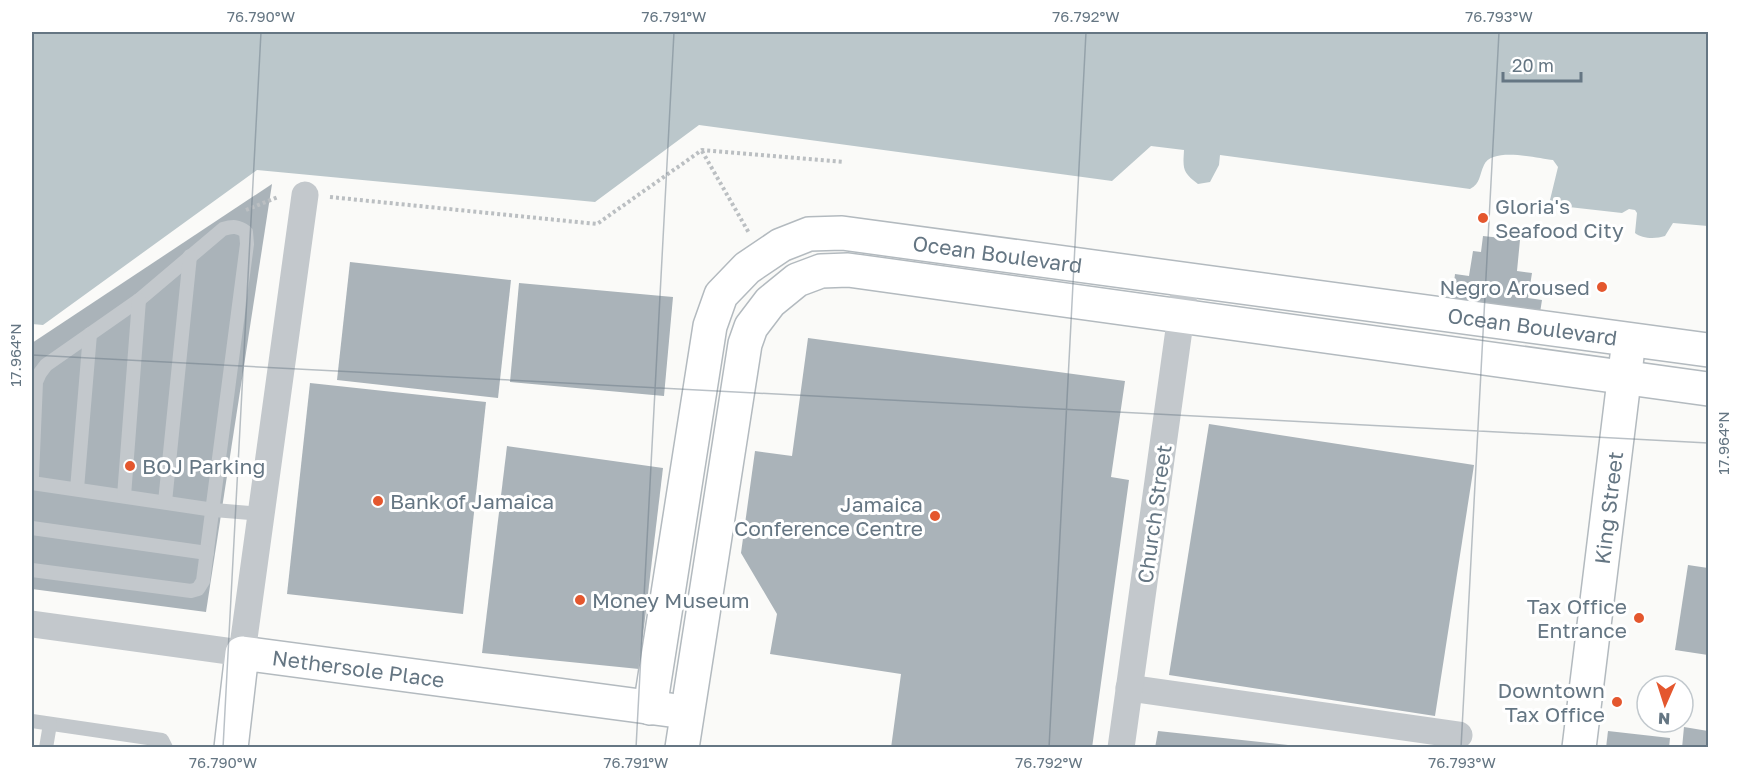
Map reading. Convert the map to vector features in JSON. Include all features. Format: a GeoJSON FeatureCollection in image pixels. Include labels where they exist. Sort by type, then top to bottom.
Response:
{"type":"FeatureCollection","features":[{"type":"Feature","properties":{"kind":"street"},"geometry":{"type":"LineString","coordinates":[[231,747],[305,195]]}},
{"type":"Feature","properties":{"kind":"street","name":"Ocean Boulevard"},"geometry":{"type":"LineString","coordinates":[[650,708],[710,326],[721,295],[747,268],[781,245],[809,234],[842,233],[1708,350]]}},
{"type":"Feature","properties":{"kind":"street","name":"Ocean Boulevard"},"geometry":{"type":"LineString","coordinates":[[682,747],[745,344],[751,327],[770,302],[797,280],[821,272],[848,270],[1708,389]]}},
{"type":"Feature","properties":{"kind":"street","name":"Church Street"},"geometry":{"type":"LineString","coordinates":[[1121,747],[1186,279]]}},
{"type":"Feature","properties":{"kind":"street","name":"King Street"},"geometry":{"type":"LineString","coordinates":[[1579,747],[1629,339]]}},
{"type":"Feature","properties":{"kind":"street","name":"Nethersole Place"},"geometry":{"type":"LineString","coordinates":[[32,624],[687,713]]}},
{"type":"Feature","properties":{"kind":"street"},"geometry":{"type":"LineString","coordinates":[[1130,688],[1459,735]]}},
{"type":"Feature","properties":{"kind":"lane"},"geometry":{"type":"LineString","coordinates":[[32,477],[36,382],[46,365],[139,300],[223,229],[232,226],[246,232],[247,244],[203,582],[198,589],[191,591],[32,570]]}},
{"type":"Feature","properties":{"kind":"lane"},"geometry":{"type":"LineString","coordinates":[[165,502],[190,256]]}},
{"type":"Feature","properties":{"kind":"lane"},"geometry":{"type":"LineString","coordinates":[[123,496],[139,300]]}},
{"type":"Feature","properties":{"kind":"lane"},"geometry":{"type":"LineString","coordinates":[[77,489],[90,334]]}},
{"type":"Feature","properties":{"kind":"lane"},"geometry":{"type":"LineString","coordinates":[[32,483],[214,510],[263,514]]}},
{"type":"Feature","properties":{"kind":"lane"},"geometry":{"type":"LineString","coordinates":[[32,528],[207,553]]}},
{"type":"Feature","properties":{"kind":"lane"},"geometry":{"type":"LineString","coordinates":[[32,721],[162,740],[166,747]]}},
{"type":"Feature","properties":{"kind":"lane"},"geometry":{"type":"LineString","coordinates":[[46,747],[50,724]]}},
{"type":"Feature","properties":{"kind":"lane"},"geometry":{"type":"LineString","coordinates":[[108,747],[110,733]]}},
{"type":"Feature","properties":{"kind":"path"},"geometry":{"type":"LineString","coordinates":[[240,215],[249,208],[277,197],[305,195],[597,224],[702,150],[844,162]]}},
{"type":"Feature","properties":{"kind":"path"},"geometry":{"type":"LineString","coordinates":[[702,150],[762,257]]}},
{"type":"Feature","properties":{"kind":"shaded area"},"geometry":{"type":"Polygon","coordinates":[[[32,32],[1708,32],[1708,226],[1673,223],[1665,236],[1645,237],[1635,233],[1637,213],[1635,210],[1629,209],[1622,213],[1551,205],[1550,200],[1558,167],[1553,160],[1526,156],[1505,155],[1489,160],[1484,165],[1478,181],[1470,189],[1220,155],[1219,165],[1210,182],[1198,184],[1185,170],[1184,150],[1151,146],[1112,181],[699,125],[595,202],[257,170],[43,325],[32,324],[32,32]]]}},
{"type":"Feature","properties":{"kind":"building","name":"BOJ Parking"},"geometry":{"type":"Polygon","coordinates":[[[272,184],[206,612],[32,589],[32,343],[272,184]]]}},
{"type":"Feature","properties":{"kind":"building"},"geometry":{"type":"Polygon","coordinates":[[[1483,236],[1520,240],[1517,271],[1532,273],[1528,298],[1542,300],[1539,319],[1451,308],[1455,274],[1469,276],[1473,251],[1481,252],[1483,236]]]}},
{"type":"Feature","properties":{"kind":"building"},"geometry":{"type":"Polygon","coordinates":[[[350,262],[511,280],[498,398],[337,380],[350,262]]]}},
{"type":"Feature","properties":{"kind":"building"},"geometry":{"type":"Polygon","coordinates":[[[519,283],[673,297],[664,396],[510,382],[519,283]]]}},
{"type":"Feature","properties":{"kind":"building","name":"Jamaica Conference Centre"},"geometry":{"type":"Polygon","coordinates":[[[808,338],[1125,381],[1111,477],[1129,480],[1092,748],[891,748],[901,674],[770,654],[777,614],[741,553],[755,451],[792,456],[808,338]]]}},
{"type":"Feature","properties":{"kind":"building"},"geometry":{"type":"Polygon","coordinates":[[[310,383],[486,402],[463,614],[287,594],[310,383]]]}},
{"type":"Feature","properties":{"kind":"building"},"geometry":{"type":"Polygon","coordinates":[[[1209,424],[1474,465],[1435,716],[1169,675],[1209,424]]]}},
{"type":"Feature","properties":{"kind":"building"},"geometry":{"type":"Polygon","coordinates":[[[507,446],[663,468],[639,669],[482,653],[507,446]]]}},
{"type":"Feature","properties":{"kind":"building"},"geometry":{"type":"Polygon","coordinates":[[[1688,565],[1708,568],[1708,655],[1675,650],[1688,565]]]}},
{"type":"Feature","properties":{"kind":"building"},"geometry":{"type":"Polygon","coordinates":[[[1695,729],[1708,731],[1708,748],[1682,748],[1683,734],[1695,734],[1695,729]]]}},
{"type":"Feature","properties":{"kind":"building"},"geometry":{"type":"Polygon","coordinates":[[[1158,731],[1297,746],[1297,748],[1155,748],[1158,731]]]}},
{"type":"Feature","properties":{"kind":"building"},"geometry":{"type":"Polygon","coordinates":[[[1608,731],[1670,738],[1669,748],[1606,748],[1608,731]]]}},
{"type":"Feature","properties":{"kind":"place","name":"Gloria's Seafood City"},"geometry":{"type":"Point","coordinates":[1483,218]}},
{"type":"Feature","properties":{"kind":"place","name":"Negro Aroused"},"geometry":{"type":"Point","coordinates":[1602,287]}},
{"type":"Feature","properties":{"kind":"place","name":"BOJ Parking"},"geometry":{"type":"Point","coordinates":[130,466]}},
{"type":"Feature","properties":{"kind":"place","name":"Bank of Jamaica"},"geometry":{"type":"Point","coordinates":[378,501]}},
{"type":"Feature","properties":{"kind":"place","name":"Jamaica Conference Centre"},"geometry":{"type":"Point","coordinates":[935,516]}},
{"type":"Feature","properties":{"kind":"place","name":"Money Museum"},"geometry":{"type":"Point","coordinates":[580,600]}},
{"type":"Feature","properties":{"kind":"place","name":"Tax Office Entrance"},"geometry":{"type":"Point","coordinates":[1639,618]}},
{"type":"Feature","properties":{"kind":"place","name":"Downtown Tax Office"},"geometry":{"type":"Point","coordinates":[1617,702]}}]}
